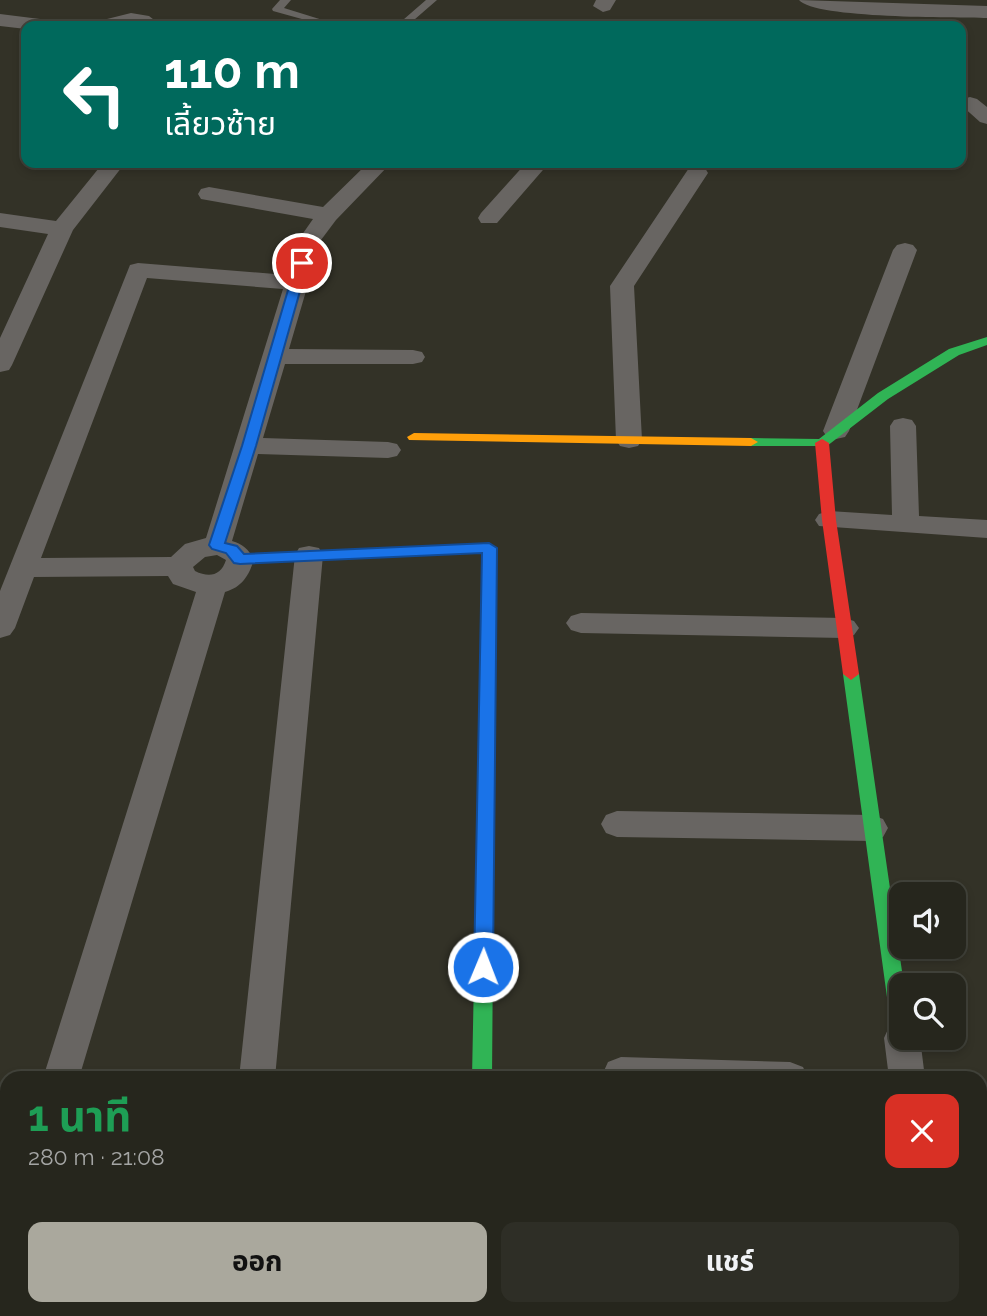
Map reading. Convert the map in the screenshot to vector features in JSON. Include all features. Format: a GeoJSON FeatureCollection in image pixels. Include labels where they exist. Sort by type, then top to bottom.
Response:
{"type":"FeatureCollection","features":[{"type":"Feature","properties":{"kind":"street"},"geometry":{"type":"LineString","coordinates":[[0,13],[12,0]]}},
{"type":"Feature","properties":{"kind":"street"},"geometry":{"type":"LineString","coordinates":[[145,21],[150,0]]}},
{"type":"Feature","properties":{"kind":"street"},"geometry":{"type":"LineString","coordinates":[[809,0],[855,12],[987,12]]}},
{"type":"Feature","properties":{"kind":"street"},"geometry":{"type":"LineString","coordinates":[[0,20],[21,23]]}},
{"type":"Feature","properties":{"kind":"street"},"geometry":{"type":"LineString","coordinates":[[970,103],[987,118]]}},
{"type":"Feature","properties":{"kind":"street"},"geometry":{"type":"LineString","coordinates":[[0,365],[62,229],[110,168]]}},
{"type":"Feature","properties":{"kind":"street"},"geometry":{"type":"LineString","coordinates":[[179,566],[183,577],[195,585],[212,586],[228,581],[238,571],[228,552],[249,446],[310,239],[328,215],[375,168]]}},
{"type":"Feature","properties":{"kind":"street"},"geometry":{"type":"LineString","coordinates":[[489,218],[534,168]]}},
{"type":"Feature","properties":{"kind":"street"},"geometry":{"type":"LineString","coordinates":[[629,440],[622,286],[697,173]]}},
{"type":"Feature","properties":{"kind":"street"},"geometry":{"type":"LineString","coordinates":[[209,194],[328,215]]}},
{"type":"Feature","properties":{"kind":"street"},"geometry":{"type":"LineString","coordinates":[[0,220],[62,229]]}},
{"type":"Feature","properties":{"kind":"street"},"geometry":{"type":"LineString","coordinates":[[893,973],[829,520],[829,437],[905,250]]}},
{"type":"Feature","properties":{"kind":"street"},"geometry":{"type":"LineString","coordinates":[[0,628],[138,270],[297,284]]}},
{"type":"Feature","properties":{"kind":"street"},"geometry":{"type":"LineString","coordinates":[[414,437],[629,440],[829,437],[883,396],[954,352],[987,341]]}},
{"type":"Feature","properties":{"kind":"street"},"geometry":{"type":"LineString","coordinates":[[276,356],[413,357]]}},
{"type":"Feature","properties":{"kind":"street"},"geometry":{"type":"LineString","coordinates":[[903,426],[906,524]]}},
{"type":"Feature","properties":{"kind":"street"},"geometry":{"type":"LineString","coordinates":[[249,446],[387,450]]}},
{"type":"Feature","properties":{"kind":"street"},"geometry":{"type":"LineString","coordinates":[[829,520],[987,529]]}},
{"type":"Feature","properties":{"kind":"street"},"geometry":{"type":"LineString","coordinates":[[179,566],[186,555],[200,547],[228,552],[310,555],[489,548],[482,1071]]}},
{"type":"Feature","properties":{"kind":"street"},"geometry":{"type":"LineString","coordinates":[[258,1071],[310,555]]}},
{"type":"Feature","properties":{"kind":"street"},"geometry":{"type":"LineString","coordinates":[[23,568],[179,566]]}},
{"type":"Feature","properties":{"kind":"street"},"geometry":{"type":"LineString","coordinates":[[63,1071],[212,586]]}},
{"type":"Feature","properties":{"kind":"street"},"geometry":{"type":"LineString","coordinates":[[581,623],[844,628]]}},
{"type":"Feature","properties":{"kind":"street"},"geometry":{"type":"LineString","coordinates":[[617,824],[872,828]]}},
{"type":"Feature","properties":{"kind":"street"},"geometry":{"type":"LineString","coordinates":[[904,1050],[906,1071]]}},
{"type":"Feature","properties":{"kind":"lane"},"geometry":{"type":"LineString","coordinates":[[286,0],[277,9],[319,21]]}},
{"type":"Feature","properties":{"kind":"lane"},"geometry":{"type":"LineString","coordinates":[[407,21],[432,0]]}},
{"type":"Feature","properties":{"kind":"traffic: fast"},"geometry":{"type":"LineString","coordinates":[[751,442],[822,443],[883,396],[954,352],[987,341]]}},
{"type":"Feature","properties":{"kind":"traffic: fast"},"geometry":{"type":"LineString","coordinates":[[482,1071],[489,569]]}},
{"type":"Feature","properties":{"kind":"traffic: fast"},"geometry":{"type":"LineString","coordinates":[[851,674],[893,973]]}},
{"type":"Feature","properties":{"kind":"traffic: slow"},"geometry":{"type":"LineString","coordinates":[[414,437],[751,442]]}},
{"type":"Feature","properties":{"kind":"traffic: slow"},"geometry":{"type":"LineString","coordinates":[[240,559],[489,548],[489,569]]}},
{"type":"Feature","properties":{"kind":"traffic: jam"},"geometry":{"type":"LineString","coordinates":[[822,443],[829,520],[851,674]]}},
{"type":"Feature","properties":{"kind":"route"},"geometry":{"type":"LineString","coordinates":[[302,263],[217,545],[232,550],[240,559],[489,548],[483,967]]}}]}
